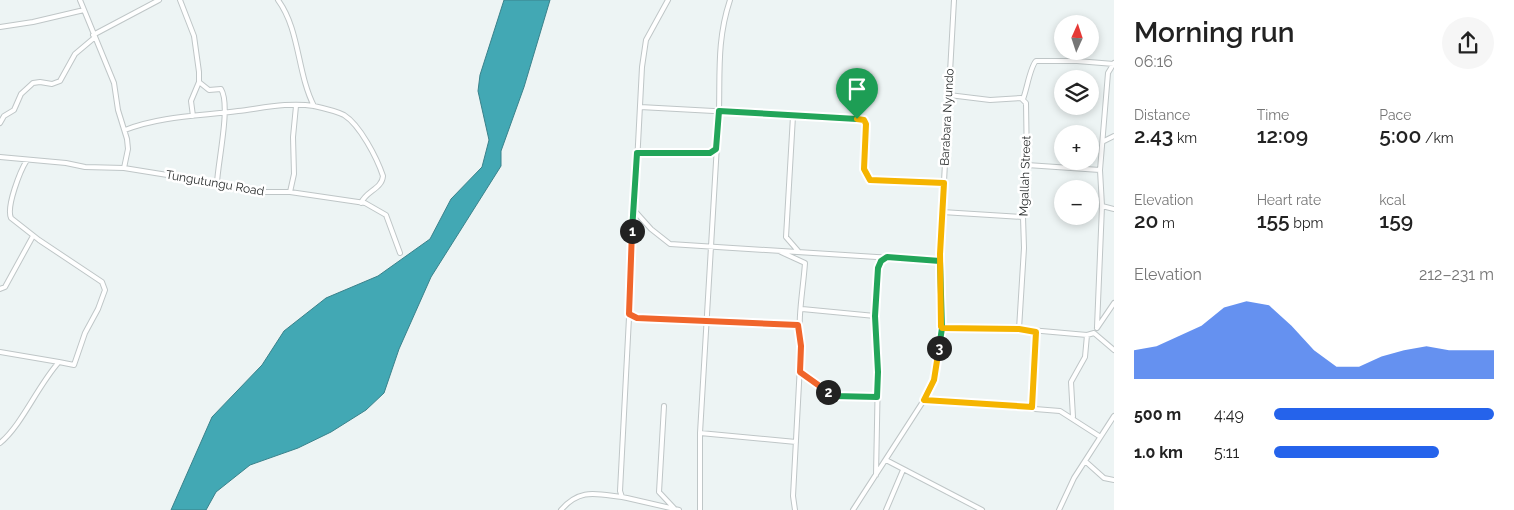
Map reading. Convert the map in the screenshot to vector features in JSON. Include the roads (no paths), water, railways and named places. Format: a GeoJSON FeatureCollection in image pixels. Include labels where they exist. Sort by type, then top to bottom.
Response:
{"type":"FeatureCollection","features":[{"type":"Feature","properties":{"kind":"street"},"geometry":{"type":"LineString","coordinates":[[80,0],[93,37],[110,71],[128,149],[124,168]]}},
{"type":"Feature","properties":{"kind":"street"},"geometry":{"type":"LineString","coordinates":[[147,0],[148,5]]}},
{"type":"Feature","properties":{"kind":"street"},"geometry":{"type":"LineString","coordinates":[[0,123],[4,116],[14,110],[21,94],[33,83],[52,84],[60,81],[75,54],[93,37],[159,0]]}},
{"type":"Feature","properties":{"kind":"street"},"geometry":{"type":"LineString","coordinates":[[180,0],[194,36],[199,82],[191,101],[193,116]]}},
{"type":"Feature","properties":{"kind":"street"},"geometry":{"type":"LineString","coordinates":[[278,0],[288,14],[303,75],[314,106]]}},
{"type":"Feature","properties":{"kind":"street"},"geometry":{"type":"LineString","coordinates":[[622,496],[620,476],[628,372],[633,209],[644,47],[654,23],[668,0]]}},
{"type":"Feature","properties":{"kind":"street"},"geometry":{"type":"LineString","coordinates":[[700,510],[700,432],[719,111],[718,68],[726,13],[730,0]]}},
{"type":"Feature","properties":{"kind":"street","name":"Barabara Nyundo"},"geometry":{"type":"LineString","coordinates":[[853,510],[924,400],[934,380],[938,363],[942,328],[940,261],[942,212],[954,0]]}},
{"type":"Feature","properties":{"kind":"street"},"geometry":{"type":"LineString","coordinates":[[0,26],[33,22],[84,10]]}},
{"type":"Feature","properties":{"kind":"street"},"geometry":{"type":"LineString","coordinates":[[949,95],[990,100],[1023,99],[1030,84],[1032,66],[1036,61],[1077,60],[1114,63],[1108,73],[1104,141],[1100,170],[1102,206],[1097,327]]}},
{"type":"Feature","properties":{"kind":"street"},"geometry":{"type":"LineString","coordinates":[[199,82],[209,90],[222,90],[225,113],[217,183]]}},
{"type":"Feature","properties":{"kind":"street","name":"Mgallah Street"},"geometry":{"type":"LineString","coordinates":[[1019,329],[1027,165],[1027,107],[1023,99]]}},
{"type":"Feature","properties":{"kind":"street"},"geometry":{"type":"LineString","coordinates":[[290,192],[294,174],[293,137],[296,106]]}},
{"type":"Feature","properties":{"kind":"street"},"geometry":{"type":"LineString","coordinates":[[124,130],[155,120],[296,106],[314,106],[348,119],[370,148],[380,167],[382,182],[365,195],[361,203]]}},
{"type":"Feature","properties":{"kind":"street"},"geometry":{"type":"LineString","coordinates":[[640,107],[864,120],[866,129],[864,169],[870,180],[944,183]]}},
{"type":"Feature","properties":{"kind":"street"},"geometry":{"type":"LineString","coordinates":[[793,116],[786,237],[799,253]]}},
{"type":"Feature","properties":{"kind":"street"},"geometry":{"type":"LineString","coordinates":[[1104,141],[1114,136]]}},
{"type":"Feature","properties":{"kind":"street"},"geometry":{"type":"LineString","coordinates":[[637,153],[703,154],[716,149]]}},
{"type":"Feature","properties":{"kind":"street","name":"Tungutungu Road"},"geometry":{"type":"LineString","coordinates":[[0,157],[66,163],[85,167],[124,168],[217,183],[232,188],[258,192],[290,192],[361,203],[373,206],[386,215],[400,253]]}},
{"type":"Feature","properties":{"kind":"street"},"geometry":{"type":"LineString","coordinates":[[0,352],[74,365],[85,333],[102,301],[104,286],[98,279],[33,236],[14,222],[10,215],[19,175],[27,160]]}},
{"type":"Feature","properties":{"kind":"street"},"geometry":{"type":"LineString","coordinates":[[1027,165],[1100,170]]}},
{"type":"Feature","properties":{"kind":"street"},"geometry":{"type":"LineString","coordinates":[[1102,206],[1114,209]]}},
{"type":"Feature","properties":{"kind":"street"},"geometry":{"type":"LineString","coordinates":[[633,209],[651,229],[670,244],[940,261]]}},
{"type":"Feature","properties":{"kind":"street"},"geometry":{"type":"LineString","coordinates":[[942,212],[1023,217]]}},
{"type":"Feature","properties":{"kind":"street"},"geometry":{"type":"LineString","coordinates":[[0,289],[5,287],[33,236]]}},
{"type":"Feature","properties":{"kind":"street"},"geometry":{"type":"LineString","coordinates":[[781,252],[805,263],[802,309],[798,325],[801,346],[793,496],[795,510]]}},
{"type":"Feature","properties":{"kind":"street"},"geometry":{"type":"LineString","coordinates":[[876,475],[878,372],[875,316],[878,266],[887,257]]}},
{"type":"Feature","properties":{"kind":"street"},"geometry":{"type":"LineString","coordinates":[[942,328],[1019,329],[1087,335],[1094,333],[1114,303]]}},
{"type":"Feature","properties":{"kind":"street"},"geometry":{"type":"LineString","coordinates":[[802,309],[875,316]]}},
{"type":"Feature","properties":{"kind":"street"},"geometry":{"type":"LineString","coordinates":[[629,314],[637,318],[798,325]]}},
{"type":"Feature","properties":{"kind":"street"},"geometry":{"type":"LineString","coordinates":[[1032,407],[1036,332]]}},
{"type":"Feature","properties":{"kind":"street"},"geometry":{"type":"LineString","coordinates":[[1094,333],[1114,350]]}},
{"type":"Feature","properties":{"kind":"street"},"geometry":{"type":"LineString","coordinates":[[1073,417],[1071,382],[1085,357],[1087,335]]}},
{"type":"Feature","properties":{"kind":"street"},"geometry":{"type":"LineString","coordinates":[[0,443],[12,431],[30,401],[58,362]]}},
{"type":"Feature","properties":{"kind":"street"},"geometry":{"type":"LineString","coordinates":[[800,372],[834,396],[877,397]]}},
{"type":"Feature","properties":{"kind":"street"},"geometry":{"type":"LineString","coordinates":[[924,400],[1060,410],[1099,436]]}},
{"type":"Feature","properties":{"kind":"street"},"geometry":{"type":"LineString","coordinates":[[664,406],[659,492],[677,510]]}},
{"type":"Feature","properties":{"kind":"street"},"geometry":{"type":"LineString","coordinates":[[1058,510],[1099,436],[1114,416]]}},
{"type":"Feature","properties":{"kind":"street"},"geometry":{"type":"LineString","coordinates":[[700,432],[796,442]]}},
{"type":"Feature","properties":{"kind":"street"},"geometry":{"type":"LineString","coordinates":[[886,460],[982,510]]}},
{"type":"Feature","properties":{"kind":"street"},"geometry":{"type":"LineString","coordinates":[[1085,461],[1104,478],[1114,480]]}},
{"type":"Feature","properties":{"kind":"street"},"geometry":{"type":"LineString","coordinates":[[886,510],[903,470]]}},
{"type":"Feature","properties":{"kind":"street"},"geometry":{"type":"LineString","coordinates":[[561,510],[568,501],[581,494],[622,496],[677,510]]}},
{"type":"Feature","properties":{"kind":"street"},"geometry":{"type":"LineString","coordinates":[[966,502],[968,510],[975,506]]}},
{"type":"Feature","properties":{"kind":"water"},"geometry":{"type":"Polygon","coordinates":[[[504,0],[550,0],[524,87],[501,151],[501,166],[431,277],[399,349],[384,393],[366,410],[331,432],[298,448],[250,465],[216,492],[206,510],[171,510],[212,417],[262,365],[284,331],[326,298],[378,276],[430,239],[451,199],[482,167],[489,140],[478,91],[480,75],[504,0]]]}}]}
